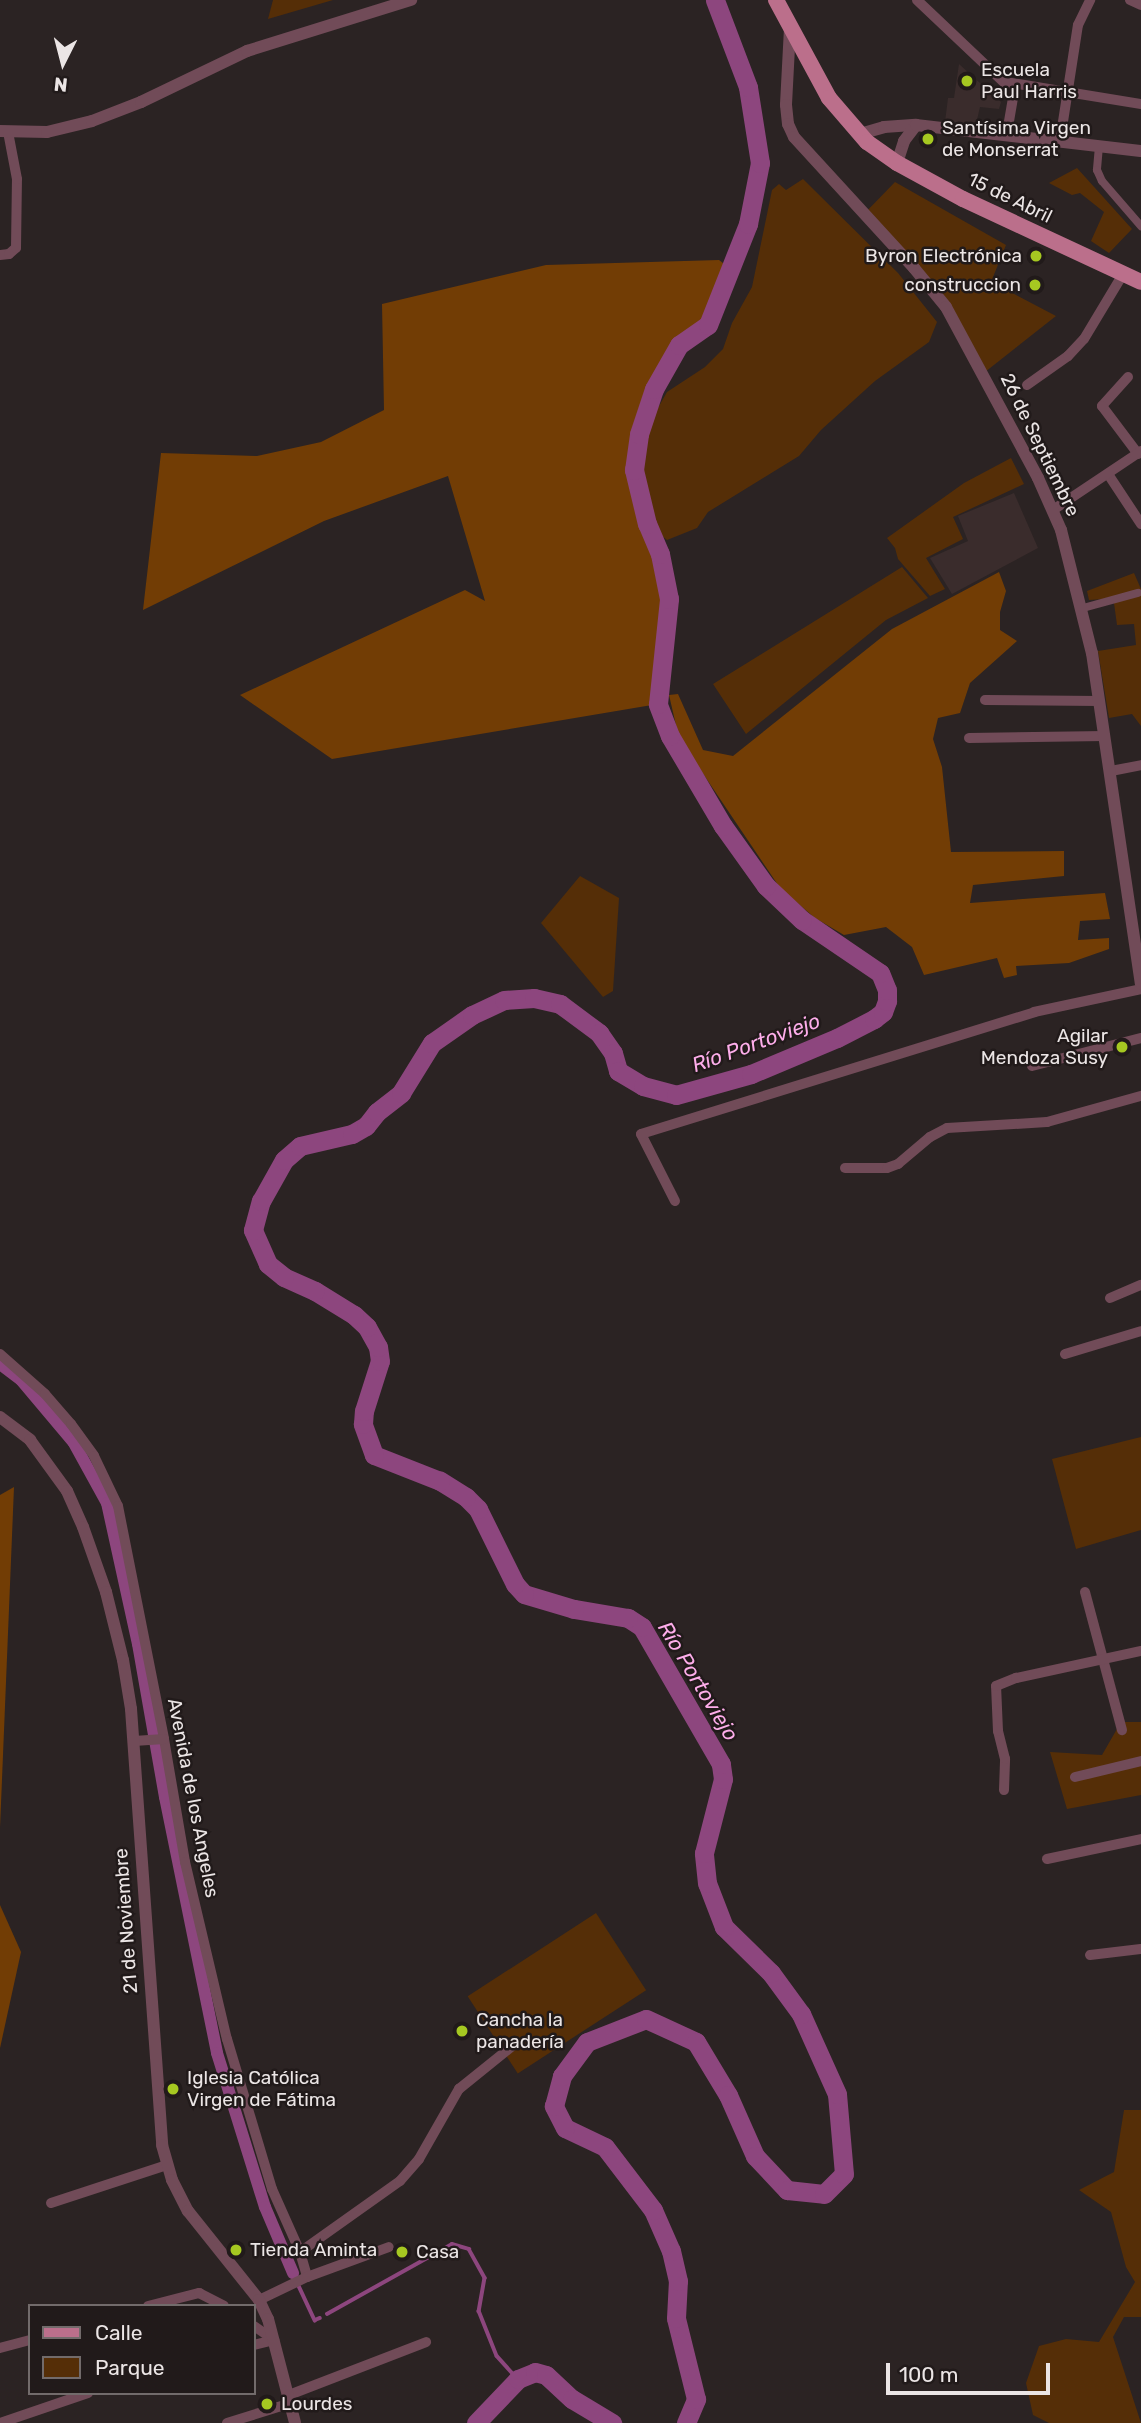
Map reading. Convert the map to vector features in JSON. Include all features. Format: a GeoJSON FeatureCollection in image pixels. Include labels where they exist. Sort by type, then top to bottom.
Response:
{"type":"FeatureCollection","features":[{"type":"Feature","properties":{"kind":"main road","name":"15 de Abril"},"geometry":{"type":"LineString","coordinates":[[776,0],[830,98],[860,134],[897,163],[964,199],[1141,282]]}},
{"type":"Feature","properties":{"kind":"street"},"geometry":{"type":"LineString","coordinates":[[0,255],[9,254],[16,248],[17,179],[4,132],[47,132],[92,121],[141,102],[247,51],[411,0]]}},
{"type":"Feature","properties":{"kind":"street"},"geometry":{"type":"LineString","coordinates":[[1060,141],[1078,25],[1090,0]]}},
{"type":"Feature","properties":{"kind":"street"},"geometry":{"type":"LineString","coordinates":[[1130,0],[1141,5]]}},
{"type":"Feature","properties":{"kind":"street"},"geometry":{"type":"LineString","coordinates":[[925,2],[1014,92],[1007,133]]}},
{"type":"Feature","properties":{"kind":"street","name":"26 de Septiembre"},"geometry":{"type":"LineString","coordinates":[[790,28],[786,105],[788,124],[794,137],[914,268],[946,307],[1009,422],[1053,510],[1083,608],[1137,929],[1141,986]]}},
{"type":"Feature","properties":{"kind":"street"},"geometry":{"type":"LineString","coordinates":[[1004,82],[1141,104]]}},
{"type":"Feature","properties":{"kind":"street"},"geometry":{"type":"LineString","coordinates":[[897,163],[904,141],[916,125]]}},
{"type":"Feature","properties":{"kind":"street"},"geometry":{"type":"LineString","coordinates":[[860,134],[884,127],[916,125],[1007,133],[1141,151]]}},
{"type":"Feature","properties":{"kind":"street"},"geometry":{"type":"LineString","coordinates":[[1099,146],[1097,170],[1141,226]]}},
{"type":"Feature","properties":{"kind":"street"},"geometry":{"type":"LineString","coordinates":[[1027,385],[1068,356],[1084,339],[1123,274]]}},
{"type":"Feature","properties":{"kind":"street"},"geometry":{"type":"LineString","coordinates":[[1053,510],[1140,452],[1102,406],[1128,377]]}},
{"type":"Feature","properties":{"kind":"street"},"geometry":{"type":"LineString","coordinates":[[1108,474],[1141,524]]}},
{"type":"Feature","properties":{"kind":"street"},"geometry":{"type":"LineString","coordinates":[[1083,608],[1138,593]]}},
{"type":"Feature","properties":{"kind":"street"},"geometry":{"type":"LineString","coordinates":[[985,701],[1099,701]]}},
{"type":"Feature","properties":{"kind":"street"},"geometry":{"type":"LineString","coordinates":[[970,737],[1105,736]]}},
{"type":"Feature","properties":{"kind":"street"},"geometry":{"type":"LineString","coordinates":[[1111,771],[1141,765]]}},
{"type":"Feature","properties":{"kind":"street"},"geometry":{"type":"LineString","coordinates":[[675,1201],[641,1135],[1034,1012],[1141,986]]}},
{"type":"Feature","properties":{"kind":"street"},"geometry":{"type":"LineString","coordinates":[[1032,1066],[1141,1038]]}},
{"type":"Feature","properties":{"kind":"street"},"geometry":{"type":"LineString","coordinates":[[845,1168],[887,1168],[898,1164],[930,1137],[947,1128],[1047,1122],[1141,1096]]}},
{"type":"Feature","properties":{"kind":"street"},"geometry":{"type":"LineString","coordinates":[[1110,1298],[1141,1285]]}},
{"type":"Feature","properties":{"kind":"street"},"geometry":{"type":"LineString","coordinates":[[1065,1354],[1141,1331]]}},
{"type":"Feature","properties":{"kind":"street","name":"Avenida de los Angeles"},"geometry":{"type":"LineString","coordinates":[[0,1354],[45,1394],[71,1424],[94,1456],[118,1506],[150,1740],[185,1862],[237,2074],[272,2189],[300,2252],[307,2277]]}},
{"type":"Feature","properties":{"kind":"street","name":"21 de Noviembre"},"geometry":{"type":"LineString","coordinates":[[0,1417],[30,1440],[66,1491],[83,1527],[117,1631],[127,1682],[150,1740],[159,2121],[167,2165],[191,2217],[259,2300],[274,2340],[295,2423]]}},
{"type":"Feature","properties":{"kind":"street"},"geometry":{"type":"LineString","coordinates":[[1085,1592],[1122,1730]]}},
{"type":"Feature","properties":{"kind":"street"},"geometry":{"type":"LineString","coordinates":[[1004,1790],[1005,1759],[994,1690],[1002,1682],[1141,1651]]}},
{"type":"Feature","properties":{"kind":"street"},"geometry":{"type":"LineString","coordinates":[[1075,1777],[1141,1761]]}},
{"type":"Feature","properties":{"kind":"street"},"geometry":{"type":"LineString","coordinates":[[1047,1859],[1141,1839]]}},
{"type":"Feature","properties":{"kind":"street"},"geometry":{"type":"LineString","coordinates":[[1090,1955],[1141,1949]]}},
{"type":"Feature","properties":{"kind":"street"},"geometry":{"type":"LineString","coordinates":[[300,2252],[400,2180],[419,2159],[459,2089],[516,2043]]}},
{"type":"Feature","properties":{"kind":"street"},"geometry":{"type":"LineString","coordinates":[[51,2203],[167,2165]]}},
{"type":"Feature","properties":{"kind":"street"},"geometry":{"type":"LineString","coordinates":[[259,2300],[307,2277],[389,2247]]}},
{"type":"Feature","properties":{"kind":"street"},"geometry":{"type":"LineString","coordinates":[[156,2304],[200,2293],[220,2304]]}},
{"type":"Feature","properties":{"kind":"street"},"geometry":{"type":"LineString","coordinates":[[256,2327],[274,2340]]}},
{"type":"Feature","properties":{"kind":"street"},"geometry":{"type":"LineString","coordinates":[[256,2344],[274,2340]]}},
{"type":"Feature","properties":{"kind":"street"},"geometry":{"type":"LineString","coordinates":[[0,2348],[28,2341]]}},
{"type":"Feature","properties":{"kind":"street"},"geometry":{"type":"LineString","coordinates":[[227,2423],[426,2342]]}},
{"type":"Feature","properties":{"kind":"street"},"geometry":{"type":"LineString","coordinates":[[0,2423],[82,2395]]}},
{"type":"Feature","properties":{"kind":"shaded area","name":"Escuela Paul Harris"},"geometry":{"type":"Polygon","coordinates":[[[959,64],[1001,102],[999,109],[980,107],[976,124],[945,122],[948,98],[954,98],[959,64]]]}},
{"type":"Feature","properties":{"kind":"shaded area"},"geometry":{"type":"Polygon","coordinates":[[[719,260],[732,270],[708,325],[679,345],[657,383],[639,434],[634,470],[665,577],[664,645],[658,704],[332,759],[240,695],[465,590],[485,601],[448,476],[324,521],[143,610],[161,453],[257,456],[321,442],[384,410],[382,304],[546,265],[719,260]]]}},
{"type":"Feature","properties":{"kind":"shaded area"},"geometry":{"type":"Polygon","coordinates":[[[1014,493],[1038,548],[952,594],[930,558],[968,541],[958,516],[1014,493]]]}},
{"type":"Feature","properties":{"kind":"shaded area"},"geometry":{"type":"Polygon","coordinates":[[[999,572],[1006,591],[1000,612],[1000,630],[1017,641],[970,683],[960,713],[938,718],[933,739],[942,767],[951,852],[1064,851],[1064,876],[973,885],[970,903],[1105,893],[1110,919],[1080,921],[1078,940],[1109,938],[1109,949],[1069,963],[1016,966],[1017,975],[1004,978],[997,958],[924,975],[912,947],[886,927],[844,935],[815,918],[780,888],[679,738],[669,695],[678,694],[703,750],[733,756],[892,629],[999,572]]]}},
{"type":"Feature","properties":{"kind":"shaded area"},"geometry":{"type":"Polygon","coordinates":[[[14,1487],[0,1828],[0,1495],[14,1487]]]}},
{"type":"Feature","properties":{"kind":"shaded area"},"geometry":{"type":"Polygon","coordinates":[[[0,1905],[21,1952],[0,2048],[0,1905]]]}},
{"type":"Feature","properties":{"kind":"green space"},"geometry":{"type":"Polygon","coordinates":[[[273,0],[333,0],[268,19],[273,0]]]}},
{"type":"Feature","properties":{"kind":"green space"},"geometry":{"type":"Polygon","coordinates":[[[1077,168],[1132,229],[1109,253],[1091,241],[1104,212],[1080,193],[1072,195],[1049,183],[1077,168]]]}},
{"type":"Feature","properties":{"kind":"green space"},"geometry":{"type":"Polygon","coordinates":[[[803,179],[898,273],[937,322],[929,342],[875,381],[821,430],[799,456],[708,512],[697,528],[667,540],[657,532],[641,474],[646,429],[667,392],[705,367],[723,349],[732,323],[752,287],[772,190],[779,184],[786,190],[803,179]]]}},
{"type":"Feature","properties":{"kind":"green space"},"geometry":{"type":"Polygon","coordinates":[[[895,182],[1006,245],[991,282],[1056,316],[980,376],[937,301],[862,216],[895,182]]]}},
{"type":"Feature","properties":{"kind":"green space"},"geometry":{"type":"Polygon","coordinates":[[[1011,458],[1024,484],[953,517],[963,539],[926,558],[945,589],[930,596],[898,559],[895,548],[887,538],[964,483],[1011,458]]]}},
{"type":"Feature","properties":{"kind":"green space"},"geometry":{"type":"Polygon","coordinates":[[[902,567],[928,598],[886,620],[746,734],[713,684],[902,567]]]}},
{"type":"Feature","properties":{"kind":"green space"},"geometry":{"type":"Polygon","coordinates":[[[1134,573],[1141,589],[1141,726],[1132,714],[1109,718],[1098,651],[1136,645],[1134,624],[1117,625],[1114,603],[1104,599],[1089,600],[1087,591],[1134,573]]]}},
{"type":"Feature","properties":{"kind":"green space"},"geometry":{"type":"Polygon","coordinates":[[[580,876],[619,898],[613,991],[603,997],[541,923],[580,876]]]}},
{"type":"Feature","properties":{"kind":"green space"},"geometry":{"type":"Polygon","coordinates":[[[1141,1437],[1141,1530],[1076,1549],[1052,1459],[1141,1437]]]}},
{"type":"Feature","properties":{"kind":"green space"},"geometry":{"type":"Polygon","coordinates":[[[1121,1722],[1141,1722],[1141,1795],[1067,1809],[1050,1752],[1102,1755],[1121,1722]]]}},
{"type":"Feature","properties":{"kind":"green space"},"geometry":{"type":"Polygon","coordinates":[[[596,1913],[646,1990],[518,2073],[468,1996],[596,1913]]]}},
{"type":"Feature","properties":{"kind":"green space"},"geometry":{"type":"Polygon","coordinates":[[[1124,2110],[1141,2110],[1141,2317],[1124,2317],[1113,2337],[1141,2423],[1049,2423],[1033,2415],[1026,2383],[1039,2346],[1066,2339],[1099,2342],[1135,2282],[1126,2267],[1111,2212],[1079,2190],[1114,2172],[1124,2110]]]}},
{"type":"Feature","properties":{"kind":"waterway","name":"Río Portoviejo"},"geometry":{"type":"LineString","coordinates":[[686,2423],[696,2399],[676,2318],[678,2281],[671,2251],[653,2210],[605,2147],[565,2128],[554,2106],[562,2076],[587,2042],[646,2019],[696,2042],[728,2095],[755,2156],[787,2190],[824,2194],[844,2174],[837,2094],[801,2014],[771,1973],[724,1927],[707,1883],[704,1853],[723,1779],[721,1764],[642,1627],[628,1618],[574,1609],[524,1594],[515,1584],[478,1509],[466,1497],[440,1481],[374,1455],[363,1424],[364,1411],[380,1361],[378,1347],[367,1327],[354,1315],[315,1291],[284,1277],[268,1264],[253,1230],[261,1201],[284,1160],[300,1146],[352,1134],[366,1126],[377,1112],[401,1093],[432,1043],[472,1015],[504,1000],[534,998],[560,1004],[599,1033],[613,1053],[618,1071],[643,1086],[676,1095],[751,1074],[837,1038],[883,1012],[887,990],[880,973],[802,920],[766,886],[723,826],[670,736],[658,704],[669,599],[660,554],[647,524],[634,470],[639,434],[654,389],[679,345],[708,325],[748,224],[760,163],[748,87],[715,0]]}},
{"type":"Feature","properties":{"kind":"waterway"},"geometry":{"type":"LineString","coordinates":[[0,1364],[21,1380],[74,1443],[107,1503],[138,1644],[165,1797],[217,2053],[265,2207],[293,2273]]}},
{"type":"Feature","properties":{"kind":"waterway"},"geometry":{"type":"LineString","coordinates":[[327,2314],[452,2244],[469,2249],[485,2278],[479,2311],[497,2356],[518,2379]]}},
{"type":"Feature","properties":{"kind":"waterway"},"geometry":{"type":"LineString","coordinates":[[299,2286],[315,2320],[320,2318]]}},
{"type":"Feature","properties":{"kind":"waterway","name":"Río Portoviejo"},"geometry":{"type":"LineString","coordinates":[[476,2423],[518,2379],[535,2372],[546,2375],[572,2399],[612,2423]]}},
{"type":"Feature","properties":{"kind":"place","name":"Escuela Paul Harris"},"geometry":{"type":"Point","coordinates":[967,81]}},
{"type":"Feature","properties":{"kind":"place","name":"Santísima Virgen de Monserrat"},"geometry":{"type":"Point","coordinates":[928,139]}},
{"type":"Feature","properties":{"kind":"place","name":"Byron Electrónica"},"geometry":{"type":"Point","coordinates":[1036,256]}},
{"type":"Feature","properties":{"kind":"place","name":"construccion"},"geometry":{"type":"Point","coordinates":[1035,285]}},
{"type":"Feature","properties":{"kind":"place","name":"Agilar Mendoza Susy"},"geometry":{"type":"Point","coordinates":[1122,1047]}},
{"type":"Feature","properties":{"kind":"place","name":"Cancha la panadería"},"geometry":{"type":"Point","coordinates":[462,2031]}},
{"type":"Feature","properties":{"kind":"place","name":"Iglesia Católica Virgen de Fátima"},"geometry":{"type":"Point","coordinates":[173,2089]}},
{"type":"Feature","properties":{"kind":"place","name":"Tienda Aminta"},"geometry":{"type":"Point","coordinates":[236,2250]}},
{"type":"Feature","properties":{"kind":"place","name":"Casa"},"geometry":{"type":"Point","coordinates":[402,2252]}},
{"type":"Feature","properties":{"kind":"place","name":"Lourdes"},"geometry":{"type":"Point","coordinates":[267,2404]}}]}
